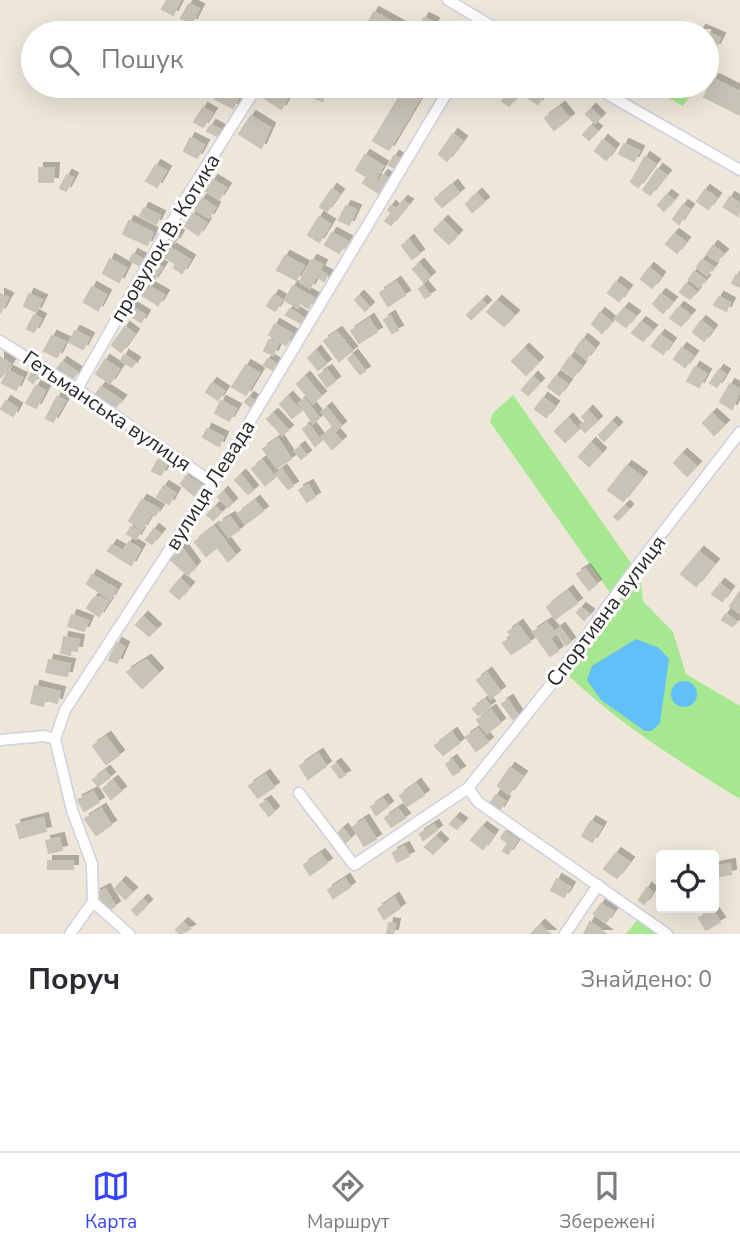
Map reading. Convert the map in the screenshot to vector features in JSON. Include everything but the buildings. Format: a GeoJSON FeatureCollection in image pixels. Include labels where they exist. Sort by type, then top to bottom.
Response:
{"type":"FeatureCollection","features":[{"type":"Feature","properties":{"kind":"street"},"geometry":{"type":"LineString","coordinates":[[448,0],[475,21]]}},
{"type":"Feature","properties":{"kind":"street","name":"провулок В. Котика"},"geometry":{"type":"LineString","coordinates":[[76,389],[183,203],[250,98]]}},
{"type":"Feature","properties":{"kind":"street","name":"вулиця Левада"},"geometry":{"type":"LineString","coordinates":[[55,739],[65,710],[213,483],[444,98]]}},
{"type":"Feature","properties":{"kind":"street"},"geometry":{"type":"LineString","coordinates":[[614,98],[740,170]]}},
{"type":"Feature","properties":{"kind":"street","name":"Гетьманська вулиця"},"geometry":{"type":"LineString","coordinates":[[0,341],[76,389],[213,483]]}},
{"type":"Feature","properties":{"kind":"street","name":"Спортивна вулиця"},"geometry":{"type":"LineString","coordinates":[[299,793],[354,865],[468,788],[553,682],[633,571],[740,432]]}},
{"type":"Feature","properties":{"kind":"street"},"geometry":{"type":"LineString","coordinates":[[0,740],[44,736],[55,739],[72,810],[92,864],[93,902],[70,934]]}},
{"type":"Feature","properties":{"kind":"street"},"geometry":{"type":"LineString","coordinates":[[468,788],[478,802],[667,934]]}},
{"type":"Feature","properties":{"kind":"street"},"geometry":{"type":"LineString","coordinates":[[565,934],[598,885]]}},
{"type":"Feature","properties":{"kind":"street"},"geometry":{"type":"LineString","coordinates":[[93,902],[129,934]]}},
{"type":"Feature","properties":{"kind":"green space"},"geometry":{"type":"Polygon","coordinates":[[[669,98],[689,98],[683,106],[669,98]]]}},
{"type":"Feature","properties":{"kind":"green space"},"geometry":{"type":"Polygon","coordinates":[[[513,395],[640,576],[643,601],[673,632],[686,674],[740,706],[740,799],[625,723],[562,669],[613,597],[490,422],[493,413],[513,395]]]}},
{"type":"Feature","properties":{"kind":"green space"},"geometry":{"type":"Polygon","coordinates":[[[641,915],[667,934],[626,934],[641,915]]]}},
{"type":"Feature","properties":{"kind":"water"},"geometry":{"type":"Polygon","coordinates":[[[636,639],[659,648],[669,659],[660,723],[652,731],[645,731],[601,700],[587,680],[592,666],[636,639]]]}},
{"type":"Feature","properties":{"kind":"water"},"geometry":{"type":"Polygon","coordinates":[[[684,681],[694,684],[697,694],[694,704],[684,707],[674,704],[671,694],[674,684],[684,681]]]}}]}
